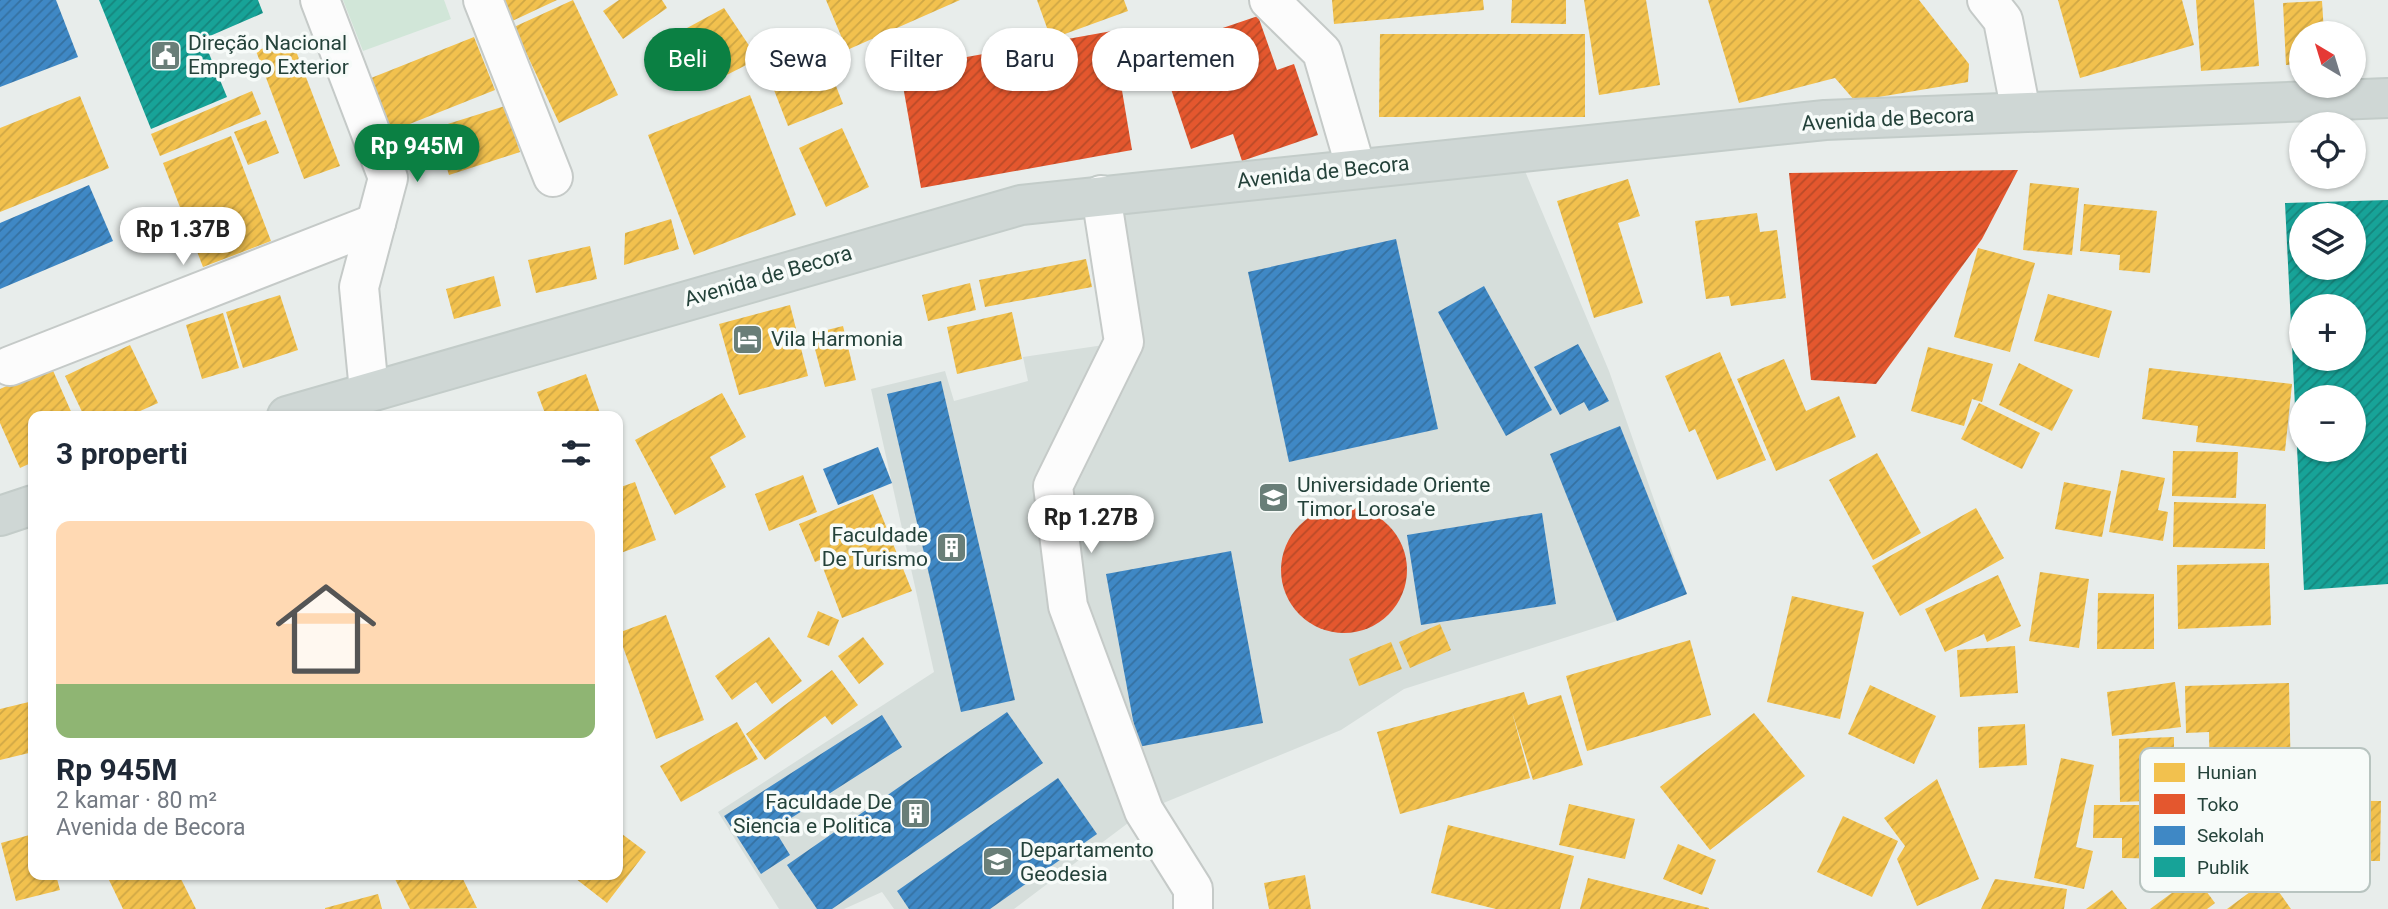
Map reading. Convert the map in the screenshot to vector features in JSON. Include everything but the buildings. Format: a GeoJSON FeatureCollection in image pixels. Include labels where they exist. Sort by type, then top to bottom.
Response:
{"type":"FeatureCollection","features":[{"type":"Feature","properties":{"kind":"main road","name":"Avenida de Becora"},"geometry":{"type":"LineString","coordinates":[[330,410],[369,391],[1021,205],[1825,120],[2388,98]]}},
{"type":"Feature","properties":{"kind":"main road"},"geometry":{"type":"LineString","coordinates":[[0,516],[28,507]]}},
{"type":"Feature","properties":{"kind":"street"},"geometry":{"type":"LineString","coordinates":[[320,0],[388,178],[359,287],[369,391]]}},
{"type":"Feature","properties":{"kind":"street"},"geometry":{"type":"LineString","coordinates":[[483,0],[553,177]]}},
{"type":"Feature","properties":{"kind":"street"},"geometry":{"type":"LineString","coordinates":[[1269,0],[1322,52],[1356,169]]}},
{"type":"Feature","properties":{"kind":"street"},"geometry":{"type":"LineString","coordinates":[[1987,0],[2003,20],[2021,112]]}},
{"type":"Feature","properties":{"kind":"street"},"geometry":{"type":"LineString","coordinates":[[1101,195],[1124,342],[1053,486],[1066,593],[1068,606],[1144,811],[1193,889],[1193,909]]}},
{"type":"Feature","properties":{"kind":"street"},"geometry":{"type":"LineString","coordinates":[[10,366],[376,223]]}},
{"type":"Feature","properties":{"kind":"shaded area","name":"Universidade Oriente Timor Lorosa'e"},"geometry":{"type":"Polygon","coordinates":[[[1517,152],[1609,371],[1687,594],[1617,621],[1404,689],[1341,730],[1144,811],[1014,909],[894,909],[882,892],[844,909],[779,909],[718,812],[934,672],[871,389],[945,371],[954,401],[1028,381],[1023,357],[1124,342],[1101,195],[1517,152]]]}},
{"type":"Feature","properties":{"kind":"green space"},"geometry":{"type":"Polygon","coordinates":[[[343,0],[444,0],[451,19],[363,51],[343,0]]]}},
{"type":"Feature","properties":{"kind":"place","name":"Direção Nacional Emprego Exterior"},"geometry":{"type":"Point","coordinates":[165,55]}},
{"type":"Feature","properties":{"kind":"place","name":"Vila Harmonia"},"geometry":{"type":"Point","coordinates":[748,339]}},
{"type":"Feature","properties":{"kind":"place","name":"Universidade Oriente Timor Lorosa'e"},"geometry":{"type":"Point","coordinates":[1274,497]}},
{"type":"Feature","properties":{"kind":"place","name":"Faculdade De Turismo"},"geometry":{"type":"Point","coordinates":[951,547]}},
{"type":"Feature","properties":{"kind":"place","name":"Faculdade De Siencia e Politica"},"geometry":{"type":"Point","coordinates":[915,814]}},
{"type":"Feature","properties":{"kind":"place","name":"Departamento Geodesia"},"geometry":{"type":"Point","coordinates":[997,862]}}]}
